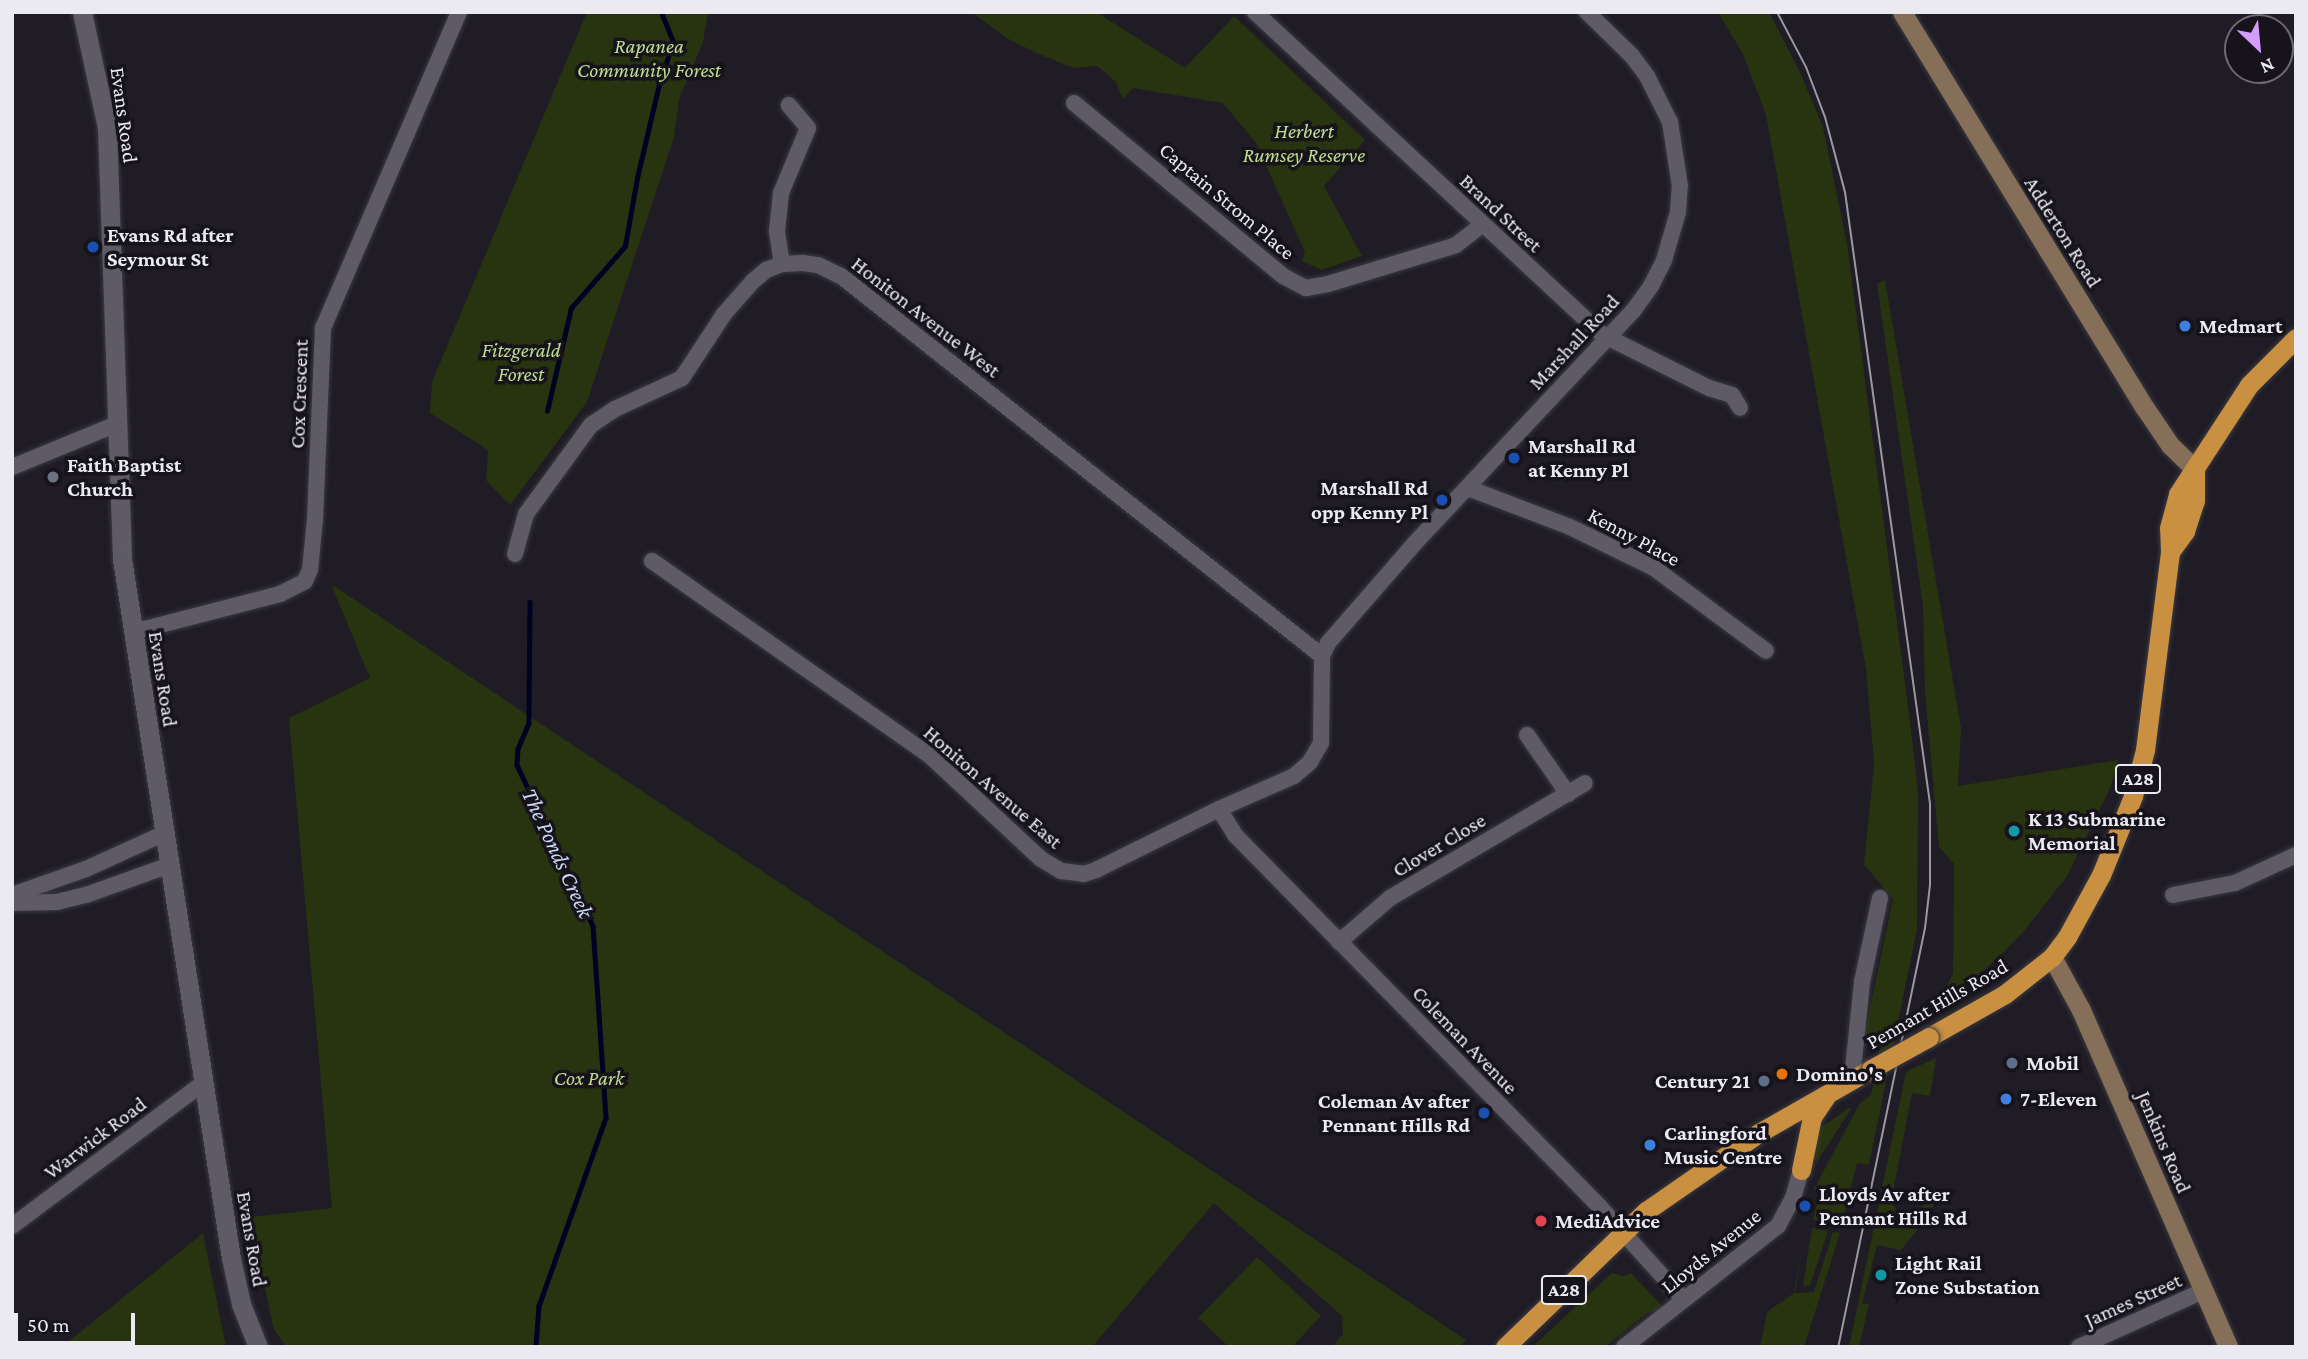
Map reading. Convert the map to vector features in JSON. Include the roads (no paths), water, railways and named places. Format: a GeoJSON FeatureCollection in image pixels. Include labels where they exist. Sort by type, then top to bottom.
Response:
{"type":"FeatureCollection","features":[{"type":"Feature","properties":{"kind":"highway","name":"Pennant Hills Road"},"geometry":{"type":"LineString","coordinates":[[1505,1347],[1622,1232],[1657,1203],[1729,1152],[1852,1079],[2005,994],[2052,957],[2067,937],[2101,875],[2139,776],[2154,695],[2164,583],[2170,552],[2185,531],[2195,501],[2195,469],[2219,427],[2249,385],[2296,338]]}},
{"type":"Feature","properties":{"kind":"highway"},"geometry":{"type":"LineString","coordinates":[[1801,1170],[1812,1116],[1829,1093]]}},
{"type":"Feature","properties":{"kind":"main road","name":"Adderton Road"},"geometry":{"type":"LineString","coordinates":[[1902,12],[2145,408],[2170,445],[2195,469]]}},
{"type":"Feature","properties":{"kind":"main road","name":"Jenkins Road"},"geometry":{"type":"LineString","coordinates":[[2052,957],[2081,1010],[2228,1347]]}},
{"type":"Feature","properties":{"kind":"street","name":"Evans Road"},"geometry":{"type":"LineString","coordinates":[[82,12],[107,128],[122,559],[235,1276],[250,1332],[258,1347]]}},
{"type":"Feature","properties":{"kind":"street","name":"Cox Crescent"},"geometry":{"type":"LineString","coordinates":[[133,632],[280,594],[305,582],[310,570],[315,519],[323,328],[459,12]]}},
{"type":"Feature","properties":{"kind":"street","name":"Brand Street"},"geometry":{"type":"LineString","coordinates":[[1255,12],[1607,339],[1709,388],[1732,395],[1740,408]]}},
{"type":"Feature","properties":{"kind":"street","name":"Marshall Road"},"geometry":{"type":"LineString","coordinates":[[1322,656],[1328,643],[1349,615],[1607,339],[1651,286],[1664,260],[1678,212],[1679,174],[1670,122],[1647,76],[1631,55],[1587,12]]}},
{"type":"Feature","properties":{"kind":"street","name":"Captain Strom Place"},"geometry":{"type":"LineString","coordinates":[[1074,103],[1283,276],[1306,288],[1328,284],[1456,245],[1482,225]]}},
{"type":"Feature","properties":{"kind":"street"},"geometry":{"type":"LineString","coordinates":[[515,554],[526,514],[585,432],[615,408],[682,378],[739,294],[766,270],[782,264],[777,232],[781,192],[808,128],[789,105]]}},
{"type":"Feature","properties":{"kind":"street","name":"Honiton Avenue West"},"geometry":{"type":"LineString","coordinates":[[782,264],[818,265],[841,276],[1322,656]]}},
{"type":"Feature","properties":{"kind":"street"},"geometry":{"type":"LineString","coordinates":[[12,467],[117,424]]}},
{"type":"Feature","properties":{"kind":"street","name":"Kenny Place"},"geometry":{"type":"LineString","coordinates":[[1468,488],[1570,527],[1654,568],[1766,651]]}},
{"type":"Feature","properties":{"kind":"street","name":"Honiton Avenue East"},"geometry":{"type":"LineString","coordinates":[[652,561],[929,755],[1053,868],[1071,874],[1096,870],[1219,808],[1294,776],[1317,753],[1323,729],[1322,656]]}},
{"type":"Feature","properties":{"kind":"street"},"geometry":{"type":"LineString","coordinates":[[1528,735],[1568,794]]}},
{"type":"Feature","properties":{"kind":"street","name":"Clover Close"},"geometry":{"type":"LineString","coordinates":[[1339,942],[1390,898],[1585,783]]}},
{"type":"Feature","properties":{"kind":"street","name":"Coleman Avenue"},"geometry":{"type":"LineString","coordinates":[[1219,808],[1235,835],[1622,1232],[1684,1300]]}},
{"type":"Feature","properties":{"kind":"street"},"geometry":{"type":"LineString","coordinates":[[12,895],[86,869],[165,833]]}},
{"type":"Feature","properties":{"kind":"street"},"geometry":{"type":"LineString","coordinates":[[2173,895],[2235,883],[2296,855]]}},
{"type":"Feature","properties":{"kind":"street"},"geometry":{"type":"LineString","coordinates":[[12,903],[57,902],[86,895],[170,865]]}},
{"type":"Feature","properties":{"kind":"street"},"geometry":{"type":"LineString","coordinates":[[1852,1079],[1862,982],[1880,898]]}},
{"type":"Feature","properties":{"kind":"street","name":"Warwick Road"},"geometry":{"type":"LineString","coordinates":[[12,1226],[203,1083]]}},
{"type":"Feature","properties":{"kind":"street","name":"Lloyds Avenue"},"geometry":{"type":"LineString","coordinates":[[1624,1347],[1778,1226],[1793,1198],[1801,1170]]}},
{"type":"Feature","properties":{"kind":"street","name":"James Street"},"geometry":{"type":"LineString","coordinates":[[2079,1347],[2203,1291]]}},
{"type":"Feature","properties":{"kind":"waterway","name":"The Ponds Creek"},"geometry":{"type":"LineString","coordinates":[[547,411],[571,308],[625,246],[637,178],[659,84],[673,42],[661,12]]}},
{"type":"Feature","properties":{"kind":"waterway","name":"The Ponds Creek"},"geometry":{"type":"LineString","coordinates":[[530,602],[529,723],[518,749],[517,765],[593,926],[606,1118],[539,1306],[536,1347]]}},
{"type":"Feature","properties":{"kind":"tram line"},"geometry":{"type":"LineString","coordinates":[[1777,12],[1806,67],[1825,117],[1845,192],[1930,804],[1930,885],[1925,928],[1838,1347]]}},
{"type":"Feature","properties":{"kind":"place","name":"Evans Rd after Seymour St"},"geometry":{"type":"Point","coordinates":[93,247]}},
{"type":"Feature","properties":{"kind":"place","name":"Medmart"},"geometry":{"type":"Point","coordinates":[2185,326]}},
{"type":"Feature","properties":{"kind":"place","name":"Marshall Rd at Kenny Pl"},"geometry":{"type":"Point","coordinates":[1514,458]}},
{"type":"Feature","properties":{"kind":"place","name":"Faith Baptist Church"},"geometry":{"type":"Point","coordinates":[53,477]}},
{"type":"Feature","properties":{"kind":"place","name":"Marshall Rd opp Kenny Pl"},"geometry":{"type":"Point","coordinates":[1442,500]}},
{"type":"Feature","properties":{"kind":"place","name":"K 13 Submarine Memorial"},"geometry":{"type":"Point","coordinates":[2014,831]}},
{"type":"Feature","properties":{"kind":"place","name":"Mobil"},"geometry":{"type":"Point","coordinates":[2012,1063]}},
{"type":"Feature","properties":{"kind":"place","name":"Domino's"},"geometry":{"type":"Point","coordinates":[1782,1074]}},
{"type":"Feature","properties":{"kind":"place","name":"Century 21"},"geometry":{"type":"Point","coordinates":[1764,1081]}},
{"type":"Feature","properties":{"kind":"place","name":"7-Eleven"},"geometry":{"type":"Point","coordinates":[2006,1099]}},
{"type":"Feature","properties":{"kind":"place","name":"Coleman Av after Pennant Hills Rd"},"geometry":{"type":"Point","coordinates":[1484,1113]}},
{"type":"Feature","properties":{"kind":"place","name":"Carlingford Music Centre"},"geometry":{"type":"Point","coordinates":[1650,1145]}},
{"type":"Feature","properties":{"kind":"place","name":"Lloyds Av after Pennant Hills Rd"},"geometry":{"type":"Point","coordinates":[1805,1206]}},
{"type":"Feature","properties":{"kind":"place","name":"MediAdvice"},"geometry":{"type":"Point","coordinates":[1541,1221]}},
{"type":"Feature","properties":{"kind":"place","name":"Light Rail Zone Substation"},"geometry":{"type":"Point","coordinates":[1881,1275]}},
{"type":"Feature","properties":{"kind":"park label","name":"Rapanea Community Forest"},"geometry":{"type":"Point","coordinates":[649,58]}},
{"type":"Feature","properties":{"kind":"park label","name":"Herbert Rumsey Reserve"},"geometry":{"type":"Point","coordinates":[1304,143]}},
{"type":"Feature","properties":{"kind":"park label","name":"Fitzgerald Forest"},"geometry":{"type":"Point","coordinates":[521,362]}},
{"type":"Feature","properties":{"kind":"park label","name":"Cox Park"},"geometry":{"type":"Point","coordinates":[589,1078]}}]}
